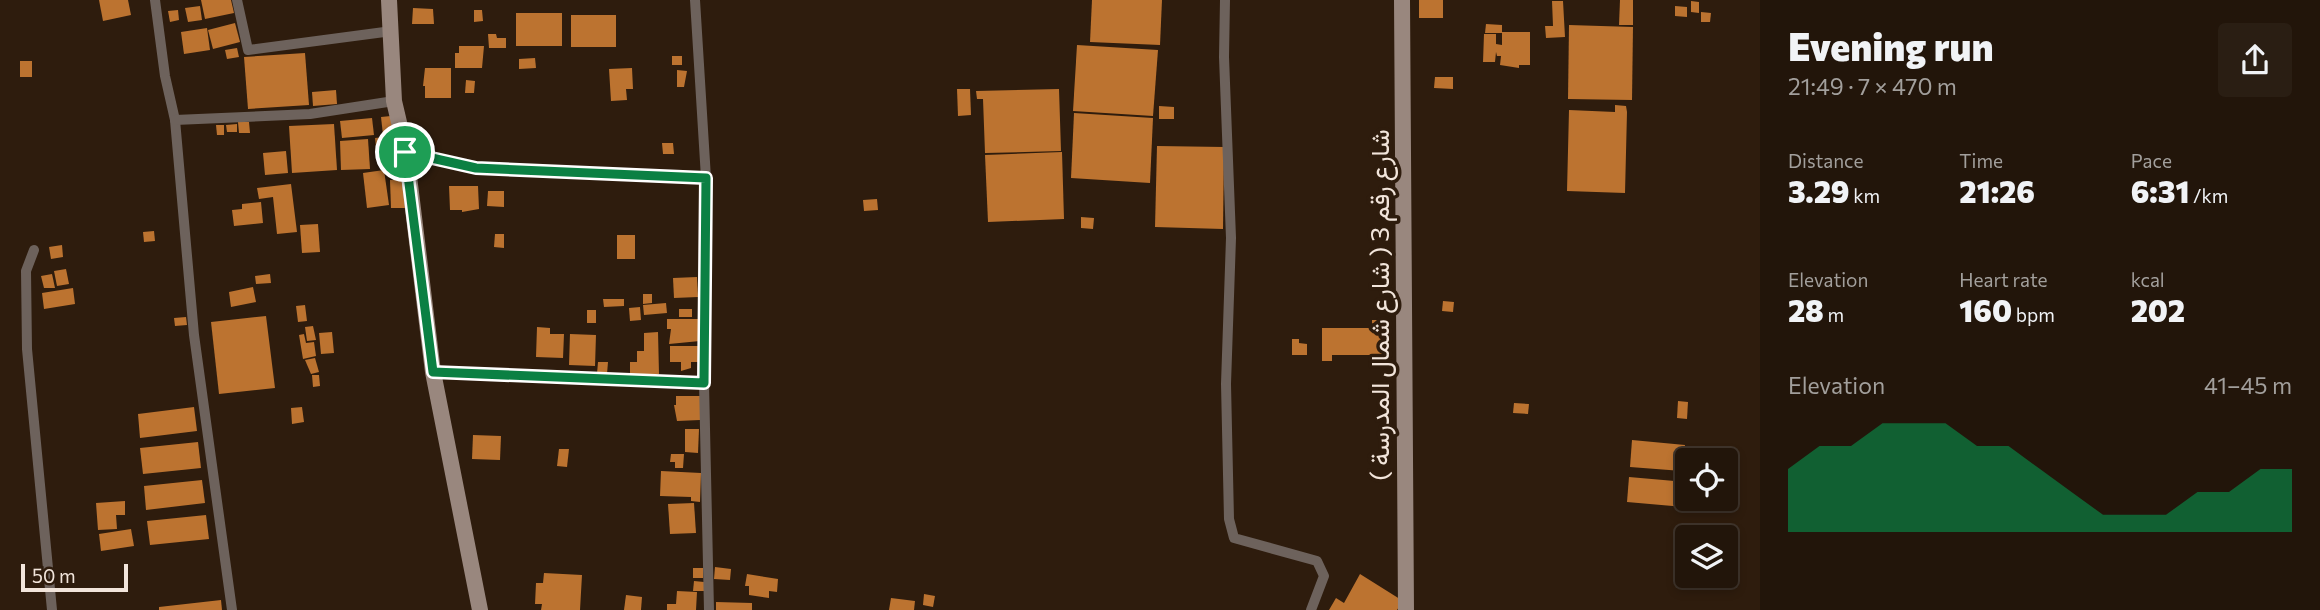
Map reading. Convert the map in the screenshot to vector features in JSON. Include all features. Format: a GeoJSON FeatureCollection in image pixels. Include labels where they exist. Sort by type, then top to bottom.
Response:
{"type":"FeatureCollection","features":[{"type":"Feature","properties":{"kind":"street"},"geometry":{"type":"LineString","coordinates":[[155,0],[165,76],[175,120],[194,335],[232,610]]}},
{"type":"Feature","properties":{"kind":"street"},"geometry":{"type":"LineString","coordinates":[[237,0],[248,50],[392,31]]}},
{"type":"Feature","properties":{"kind":"street"},"geometry":{"type":"LineString","coordinates":[[389,0],[394,101],[405,152],[433,372],[480,610]]}},
{"type":"Feature","properties":{"kind":"street"},"geometry":{"type":"LineString","coordinates":[[695,0],[706,178],[704,383],[709,610]]}},
{"type":"Feature","properties":{"kind":"street"},"geometry":{"type":"LineString","coordinates":[[1225,0],[1224,57],[1231,238],[1226,384],[1229,519],[1234,538],[1317,561],[1324,576],[1311,610]]}},
{"type":"Feature","properties":{"kind":"street","name":"شارع رقم 3 ( شارع شمال المدرسة )"},"geometry":{"type":"LineString","coordinates":[[1402,0],[1406,610]]}},
{"type":"Feature","properties":{"kind":"street"},"geometry":{"type":"LineString","coordinates":[[175,120],[310,114],[394,101]]}},
{"type":"Feature","properties":{"kind":"street"},"geometry":{"type":"LineString","coordinates":[[405,152],[476,168],[706,178]]}},
{"type":"Feature","properties":{"kind":"street"},"geometry":{"type":"LineString","coordinates":[[34,250],[26,271],[27,349],[52,610]]}},
{"type":"Feature","properties":{"kind":"street"},"geometry":{"type":"LineString","coordinates":[[433,372],[704,383]]}},
{"type":"Feature","properties":{"kind":"building"},"geometry":{"type":"Polygon","coordinates":[[[99,0],[128,0],[131,15],[103,21],[99,0]]]}},
{"type":"Feature","properties":{"kind":"building"},"geometry":{"type":"Polygon","coordinates":[[[201,0],[231,0],[234,13],[205,19],[201,0]]]}},
{"type":"Feature","properties":{"kind":"building"},"geometry":{"type":"Polygon","coordinates":[[[1092,0],[1162,0],[1160,45],[1090,42],[1092,0]]]}},
{"type":"Feature","properties":{"kind":"building"},"geometry":{"type":"Polygon","coordinates":[[[1419,0],[1443,0],[1443,18],[1419,18],[1419,0]]]}},
{"type":"Feature","properties":{"kind":"building"},"geometry":{"type":"Polygon","coordinates":[[[1620,0],[1633,0],[1633,25],[1619,25],[1620,0]]]}},
{"type":"Feature","properties":{"kind":"building"},"geometry":{"type":"Polygon","coordinates":[[[1552,1],[1563,1],[1565,37],[1546,38],[1545,26],[1553,26],[1552,1]]]}},
{"type":"Feature","properties":{"kind":"building"},"geometry":{"type":"Polygon","coordinates":[[[1691,1],[1699,2],[1699,13],[1691,12],[1691,1]]]}},
{"type":"Feature","properties":{"kind":"building"},"geometry":{"type":"Polygon","coordinates":[[[200,6],[202,20],[188,22],[185,8],[200,6]]]}},
{"type":"Feature","properties":{"kind":"building"},"geometry":{"type":"Polygon","coordinates":[[[1675,6],[1687,7],[1687,17],[1675,16],[1675,6]]]}},
{"type":"Feature","properties":{"kind":"building"},"geometry":{"type":"Polygon","coordinates":[[[413,8],[433,9],[434,24],[412,24],[413,8]]]}},
{"type":"Feature","properties":{"kind":"building"},"geometry":{"type":"Polygon","coordinates":[[[178,10],[179,20],[170,22],[168,11],[178,10]]]}},
{"type":"Feature","properties":{"kind":"building"},"geometry":{"type":"Polygon","coordinates":[[[474,10],[482,10],[483,21],[474,22],[474,10]]]}},
{"type":"Feature","properties":{"kind":"building"},"geometry":{"type":"Polygon","coordinates":[[[1701,12],[1711,13],[1710,22],[1701,22],[1701,12]]]}},
{"type":"Feature","properties":{"kind":"building"},"geometry":{"type":"Polygon","coordinates":[[[516,13],[562,13],[562,46],[516,46],[516,13]]]}},
{"type":"Feature","properties":{"kind":"building"},"geometry":{"type":"Polygon","coordinates":[[[571,15],[616,15],[616,47],[571,47],[571,15]]]}},
{"type":"Feature","properties":{"kind":"building"},"geometry":{"type":"Polygon","coordinates":[[[235,23],[240,42],[213,49],[208,30],[235,23]]]}},
{"type":"Feature","properties":{"kind":"building"},"geometry":{"type":"Polygon","coordinates":[[[1486,24],[1502,25],[1502,33],[1485,33],[1486,24]]]}},
{"type":"Feature","properties":{"kind":"building"},"geometry":{"type":"Polygon","coordinates":[[[1569,25],[1633,27],[1632,100],[1568,99],[1569,25]]]}},
{"type":"Feature","properties":{"kind":"building"},"geometry":{"type":"Polygon","coordinates":[[[207,28],[210,50],[184,54],[181,32],[207,28]]]}},
{"type":"Feature","properties":{"kind":"building"},"geometry":{"type":"Polygon","coordinates":[[[1502,32],[1530,32],[1530,65],[1519,65],[1519,68],[1500,65],[1501,56],[1497,56],[1496,52],[1495,62],[1483,62],[1484,34],[1496,34],[1496,44],[1502,45],[1502,32]]]}},
{"type":"Feature","properties":{"kind":"building"},"geometry":{"type":"Polygon","coordinates":[[[488,34],[506,38],[506,48],[489,48],[488,34]]]}},
{"type":"Feature","properties":{"kind":"building"},"geometry":{"type":"Polygon","coordinates":[[[1077,45],[1158,50],[1153,116],[1073,111],[1077,45]]]}},
{"type":"Feature","properties":{"kind":"building"},"geometry":{"type":"Polygon","coordinates":[[[459,46],[484,46],[482,68],[455,68],[455,53],[459,53],[459,46]]]}},
{"type":"Feature","properties":{"kind":"building"},"geometry":{"type":"Polygon","coordinates":[[[237,48],[239,57],[227,59],[225,50],[237,48]]]}},
{"type":"Feature","properties":{"kind":"building"},"geometry":{"type":"Polygon","coordinates":[[[305,53],[309,105],[248,109],[244,57],[305,53]]]}},
{"type":"Feature","properties":{"kind":"building"},"geometry":{"type":"Polygon","coordinates":[[[672,56],[682,56],[682,65],[672,65],[672,56]]]}},
{"type":"Feature","properties":{"kind":"building"},"geometry":{"type":"Polygon","coordinates":[[[535,58],[536,68],[519,69],[519,59],[535,58]]]}},
{"type":"Feature","properties":{"kind":"building"},"geometry":{"type":"Polygon","coordinates":[[[20,61],[32,61],[32,77],[20,77],[20,61]]]}},
{"type":"Feature","properties":{"kind":"building"},"geometry":{"type":"Polygon","coordinates":[[[425,68],[451,68],[451,98],[425,98],[425,68]]]}},
{"type":"Feature","properties":{"kind":"building"},"geometry":{"type":"Polygon","coordinates":[[[632,68],[633,89],[626,89],[627,100],[611,101],[609,69],[632,68]]]}},
{"type":"Feature","properties":{"kind":"building"},"geometry":{"type":"Polygon","coordinates":[[[677,70],[687,71],[684,87],[677,87],[677,70]]]}},
{"type":"Feature","properties":{"kind":"building"},"geometry":{"type":"Polygon","coordinates":[[[1435,77],[1453,77],[1453,89],[1434,88],[1435,77]]]}},
{"type":"Feature","properties":{"kind":"building"},"geometry":{"type":"Polygon","coordinates":[[[466,80],[475,81],[474,93],[465,93],[466,80]]]}},
{"type":"Feature","properties":{"kind":"building"},"geometry":{"type":"Polygon","coordinates":[[[957,89],[970,89],[971,115],[958,116],[957,89]]]}},
{"type":"Feature","properties":{"kind":"building"},"geometry":{"type":"Polygon","coordinates":[[[1059,89],[1061,151],[985,153],[983,99],[977,99],[976,91],[1059,89]]]}},
{"type":"Feature","properties":{"kind":"building"},"geometry":{"type":"Polygon","coordinates":[[[336,90],[337,104],[313,106],[312,92],[336,90]]]}},
{"type":"Feature","properties":{"kind":"building"},"geometry":{"type":"Polygon","coordinates":[[[1615,105],[1626,106],[1627,112],[1625,193],[1567,191],[1569,110],[1615,112],[1615,105]]]}},
{"type":"Feature","properties":{"kind":"building"},"geometry":{"type":"Polygon","coordinates":[[[1159,106],[1174,107],[1174,119],[1159,119],[1159,106]]]}},
{"type":"Feature","properties":{"kind":"building"},"geometry":{"type":"Polygon","coordinates":[[[1074,113],[1153,118],[1150,183],[1071,178],[1074,113]]]}},
{"type":"Feature","properties":{"kind":"building"},"geometry":{"type":"Polygon","coordinates":[[[391,116],[394,133],[383,135],[381,117],[391,116]]]}},
{"type":"Feature","properties":{"kind":"building"},"geometry":{"type":"Polygon","coordinates":[[[372,118],[374,135],[342,138],[340,121],[372,118]]]}},
{"type":"Feature","properties":{"kind":"building"},"geometry":{"type":"Polygon","coordinates":[[[238,122],[249,122],[250,133],[239,133],[238,122]]]}},
{"type":"Feature","properties":{"kind":"building"},"geometry":{"type":"Polygon","coordinates":[[[237,124],[237,132],[227,132],[226,125],[237,124]]]}},
{"type":"Feature","properties":{"kind":"building"},"geometry":{"type":"Polygon","coordinates":[[[334,124],[337,170],[292,173],[289,126],[334,124]]]}},
{"type":"Feature","properties":{"kind":"building"},"geometry":{"type":"Polygon","coordinates":[[[216,125],[224,125],[224,135],[217,135],[216,125]]]}},
{"type":"Feature","properties":{"kind":"building"},"geometry":{"type":"Polygon","coordinates":[[[393,136],[395,155],[377,157],[375,138],[393,136]]]}},
{"type":"Feature","properties":{"kind":"building"},"geometry":{"type":"Polygon","coordinates":[[[368,139],[370,169],[341,170],[340,141],[368,139]]]}},
{"type":"Feature","properties":{"kind":"building"},"geometry":{"type":"Polygon","coordinates":[[[662,143],[673,143],[674,154],[663,154],[662,143]]]}},
{"type":"Feature","properties":{"kind":"building"},"geometry":{"type":"Polygon","coordinates":[[[1157,146],[1224,147],[1223,229],[1155,227],[1157,146]]]}},
{"type":"Feature","properties":{"kind":"building"},"geometry":{"type":"Polygon","coordinates":[[[286,151],[288,173],[265,175],[263,153],[286,151]]]}},
{"type":"Feature","properties":{"kind":"building"},"geometry":{"type":"Polygon","coordinates":[[[1062,152],[1064,219],[988,222],[985,155],[1062,152]]]}},
{"type":"Feature","properties":{"kind":"building"},"geometry":{"type":"Polygon","coordinates":[[[402,167],[403,177],[391,178],[390,168],[402,167]]]}},
{"type":"Feature","properties":{"kind":"building"},"geometry":{"type":"Polygon","coordinates":[[[384,170],[389,205],[367,208],[363,173],[384,170]]]}},
{"type":"Feature","properties":{"kind":"building"},"geometry":{"type":"Polygon","coordinates":[[[390,180],[405,180],[406,208],[391,208],[390,180]]]}},
{"type":"Feature","properties":{"kind":"building"},"geometry":{"type":"Polygon","coordinates":[[[291,184],[297,232],[277,234],[273,197],[259,199],[257,188],[291,184]]]}},
{"type":"Feature","properties":{"kind":"building"},"geometry":{"type":"Polygon","coordinates":[[[449,186],[478,186],[479,209],[462,212],[450,210],[449,186]]]}},
{"type":"Feature","properties":{"kind":"building"},"geometry":{"type":"Polygon","coordinates":[[[488,191],[504,191],[504,207],[487,206],[488,191]]]}},
{"type":"Feature","properties":{"kind":"building"},"geometry":{"type":"Polygon","coordinates":[[[877,199],[878,210],[864,211],[863,200],[877,199]]]}},
{"type":"Feature","properties":{"kind":"building"},"geometry":{"type":"Polygon","coordinates":[[[261,202],[263,223],[234,226],[232,210],[242,209],[242,204],[261,202]]]}},
{"type":"Feature","properties":{"kind":"building"},"geometry":{"type":"Polygon","coordinates":[[[1081,217],[1094,218],[1093,229],[1081,228],[1081,217]]]}},
{"type":"Feature","properties":{"kind":"building"},"geometry":{"type":"Polygon","coordinates":[[[318,224],[320,252],[302,253],[300,225],[318,224]]]}},
{"type":"Feature","properties":{"kind":"building"},"geometry":{"type":"Polygon","coordinates":[[[154,231],[155,241],[144,242],[143,232],[154,231]]]}},
{"type":"Feature","properties":{"kind":"building"},"geometry":{"type":"Polygon","coordinates":[[[495,234],[504,234],[504,248],[494,247],[495,234]]]}},
{"type":"Feature","properties":{"kind":"building"},"geometry":{"type":"Polygon","coordinates":[[[617,235],[635,235],[635,259],[617,259],[617,235]]]}},
{"type":"Feature","properties":{"kind":"building"},"geometry":{"type":"Polygon","coordinates":[[[62,245],[63,257],[51,259],[49,247],[62,245]]]}},
{"type":"Feature","properties":{"kind":"building"},"geometry":{"type":"Polygon","coordinates":[[[66,269],[69,284],[57,286],[54,271],[66,269]]]}},
{"type":"Feature","properties":{"kind":"building"},"geometry":{"type":"Polygon","coordinates":[[[52,274],[55,288],[44,288],[41,276],[52,274]]]}},
{"type":"Feature","properties":{"kind":"building"},"geometry":{"type":"Polygon","coordinates":[[[270,274],[271,283],[256,284],[255,276],[270,274]]]}},
{"type":"Feature","properties":{"kind":"building"},"geometry":{"type":"Polygon","coordinates":[[[697,277],[698,297],[674,298],[673,278],[697,277]]]}},
{"type":"Feature","properties":{"kind":"building"},"geometry":{"type":"Polygon","coordinates":[[[253,287],[256,302],[231,307],[229,292],[253,287]]]}},
{"type":"Feature","properties":{"kind":"building"},"geometry":{"type":"Polygon","coordinates":[[[73,288],[75,304],[44,309],[42,293],[73,288]]]}},
{"type":"Feature","properties":{"kind":"building"},"geometry":{"type":"Polygon","coordinates":[[[643,294],[652,294],[652,303],[643,304],[643,294]]]}},
{"type":"Feature","properties":{"kind":"building"},"geometry":{"type":"Polygon","coordinates":[[[603,299],[624,299],[624,306],[604,307],[603,299]]]}},
{"type":"Feature","properties":{"kind":"building"},"geometry":{"type":"Polygon","coordinates":[[[1443,301],[1454,302],[1453,312],[1442,311],[1443,301]]]}},
{"type":"Feature","properties":{"kind":"building"},"geometry":{"type":"Polygon","coordinates":[[[666,303],[667,313],[644,315],[643,305],[666,303]]]}},
{"type":"Feature","properties":{"kind":"building"},"geometry":{"type":"Polygon","coordinates":[[[305,305],[307,321],[298,322],[296,306],[305,305]]]}},
{"type":"Feature","properties":{"kind":"building"},"geometry":{"type":"Polygon","coordinates":[[[640,307],[641,320],[630,321],[629,308],[640,307]]]}},
{"type":"Feature","properties":{"kind":"building"},"geometry":{"type":"Polygon","coordinates":[[[679,309],[692,309],[692,317],[679,317],[679,309]]]}},
{"type":"Feature","properties":{"kind":"building"},"geometry":{"type":"Polygon","coordinates":[[[587,310],[596,310],[596,323],[587,323],[587,310]]]}},
{"type":"Feature","properties":{"kind":"building"},"geometry":{"type":"Polygon","coordinates":[[[266,316],[275,388],[219,394],[211,322],[266,316]]]}},
{"type":"Feature","properties":{"kind":"building"},"geometry":{"type":"Polygon","coordinates":[[[186,317],[187,325],[175,326],[174,318],[186,317]]]}},
{"type":"Feature","properties":{"kind":"building"},"geometry":{"type":"Polygon","coordinates":[[[667,319],[700,319],[700,341],[669,344],[671,329],[667,329],[667,319]]]}},
{"type":"Feature","properties":{"kind":"building"},"geometry":{"type":"Polygon","coordinates":[[[1372,320],[1382,320],[1382,355],[1332,355],[1332,361],[1322,361],[1322,328],[1372,328],[1372,320]]]}},
{"type":"Feature","properties":{"kind":"building"},"geometry":{"type":"Polygon","coordinates":[[[313,326],[316,340],[307,341],[305,327],[313,326]]]}},
{"type":"Feature","properties":{"kind":"building"},"geometry":{"type":"Polygon","coordinates":[[[537,327],[550,328],[550,334],[564,334],[563,358],[536,357],[537,327]]]}},
{"type":"Feature","properties":{"kind":"building"},"geometry":{"type":"Polygon","coordinates":[[[332,332],[334,353],[321,354],[319,333],[332,332]]]}},
{"type":"Feature","properties":{"kind":"building"},"geometry":{"type":"Polygon","coordinates":[[[658,332],[659,374],[630,374],[630,362],[637,362],[637,351],[644,351],[644,333],[658,332]]]}},
{"type":"Feature","properties":{"kind":"building"},"geometry":{"type":"Polygon","coordinates":[[[304,334],[306,343],[314,342],[316,356],[303,359],[299,335],[304,334]]]}},
{"type":"Feature","properties":{"kind":"building"},"geometry":{"type":"Polygon","coordinates":[[[570,334],[596,335],[595,366],[569,365],[570,334]]]}},
{"type":"Feature","properties":{"kind":"building"},"geometry":{"type":"Polygon","coordinates":[[[1292,339],[1299,339],[1299,343],[1307,344],[1307,355],[1292,355],[1292,339]]]}},
{"type":"Feature","properties":{"kind":"building"},"geometry":{"type":"Polygon","coordinates":[[[670,346],[699,346],[699,362],[691,362],[691,368],[681,371],[681,362],[670,362],[670,346]]]}},
{"type":"Feature","properties":{"kind":"building"},"geometry":{"type":"Polygon","coordinates":[[[315,358],[319,372],[311,374],[305,360],[315,358]]]}},
{"type":"Feature","properties":{"kind":"building"},"geometry":{"type":"Polygon","coordinates":[[[598,362],[608,362],[607,374],[597,374],[598,362]]]}},
{"type":"Feature","properties":{"kind":"building"},"geometry":{"type":"Polygon","coordinates":[[[312,375],[319,375],[320,386],[313,387],[312,375]]]}},
{"type":"Feature","properties":{"kind":"building"},"geometry":{"type":"Polygon","coordinates":[[[676,396],[700,396],[700,420],[677,421],[674,405],[676,396]]]}},
{"type":"Feature","properties":{"kind":"building"},"geometry":{"type":"Polygon","coordinates":[[[1678,401],[1688,402],[1687,419],[1677,418],[1678,401]]]}},
{"type":"Feature","properties":{"kind":"building"},"geometry":{"type":"Polygon","coordinates":[[[1514,403],[1529,404],[1528,414],[1513,413],[1514,403]]]}},
{"type":"Feature","properties":{"kind":"building"},"geometry":{"type":"Polygon","coordinates":[[[194,407],[197,431],[140,438],[138,414],[194,407]]]}},
{"type":"Feature","properties":{"kind":"building"},"geometry":{"type":"Polygon","coordinates":[[[302,407],[304,422],[292,424],[291,408],[302,407]]]}},
{"type":"Feature","properties":{"kind":"building"},"geometry":{"type":"Polygon","coordinates":[[[685,429],[699,429],[698,453],[685,452],[685,429]]]}},
{"type":"Feature","properties":{"kind":"building"},"geometry":{"type":"Polygon","coordinates":[[[473,435],[501,436],[500,460],[472,459],[473,435]]]}},
{"type":"Feature","properties":{"kind":"building"},"geometry":{"type":"Polygon","coordinates":[[[1632,440],[1685,445],[1685,448],[1675,448],[1675,470],[1630,467],[1632,440]]]}},
{"type":"Feature","properties":{"kind":"building"},"geometry":{"type":"Polygon","coordinates":[[[198,442],[201,468],[143,474],[140,448],[198,442]]]}},
{"type":"Feature","properties":{"kind":"building"},"geometry":{"type":"Polygon","coordinates":[[[559,449],[569,449],[567,467],[557,466],[559,449]]]}},
{"type":"Feature","properties":{"kind":"building"},"geometry":{"type":"Polygon","coordinates":[[[671,454],[684,454],[683,468],[675,468],[675,462],[670,462],[671,454]]]}},
{"type":"Feature","properties":{"kind":"building"},"geometry":{"type":"Polygon","coordinates":[[[661,471],[701,473],[700,502],[691,501],[691,497],[660,496],[661,471]]]}},
{"type":"Feature","properties":{"kind":"building"},"geometry":{"type":"Polygon","coordinates":[[[1629,477],[1675,481],[1675,506],[1627,502],[1629,477]]]}},
{"type":"Feature","properties":{"kind":"building"},"geometry":{"type":"Polygon","coordinates":[[[202,480],[205,503],[146,510],[144,486],[202,480]]]}},
{"type":"Feature","properties":{"kind":"building"},"geometry":{"type":"Polygon","coordinates":[[[125,501],[125,515],[116,515],[117,529],[98,530],[96,503],[125,501]]]}},
{"type":"Feature","properties":{"kind":"building"},"geometry":{"type":"Polygon","coordinates":[[[694,503],[696,533],[670,534],[668,504],[694,503]]]}},
{"type":"Feature","properties":{"kind":"building"},"geometry":{"type":"Polygon","coordinates":[[[206,515],[209,539],[150,545],[147,521],[206,515]]]}},
{"type":"Feature","properties":{"kind":"building"},"geometry":{"type":"Polygon","coordinates":[[[131,529],[134,546],[101,551],[99,534],[131,529]]]}},
{"type":"Feature","properties":{"kind":"building"},"geometry":{"type":"Polygon","coordinates":[[[715,567],[731,569],[730,580],[714,579],[715,567]]]}},
{"type":"Feature","properties":{"kind":"building"},"geometry":{"type":"Polygon","coordinates":[[[693,568],[703,568],[703,578],[693,578],[693,568]]]}},
{"type":"Feature","properties":{"kind":"building"},"geometry":{"type":"Polygon","coordinates":[[[544,573],[582,575],[580,610],[541,610],[542,604],[535,604],[536,583],[543,583],[544,573]]]}},
{"type":"Feature","properties":{"kind":"building"},"geometry":{"type":"Polygon","coordinates":[[[747,574],[778,579],[777,592],[769,591],[769,598],[749,595],[749,586],[745,586],[747,574]]]}},
{"type":"Feature","properties":{"kind":"building"},"geometry":{"type":"Polygon","coordinates":[[[1360,574],[1403,601],[1397,610],[1329,610],[1336,598],[1344,603],[1360,574]]]}},
{"type":"Feature","properties":{"kind":"building"},"geometry":{"type":"Polygon","coordinates":[[[694,581],[704,582],[704,591],[693,591],[694,581]]]}},
{"type":"Feature","properties":{"kind":"building"},"geometry":{"type":"Polygon","coordinates":[[[677,591],[697,592],[696,610],[667,610],[667,604],[676,604],[677,591]]]}},
{"type":"Feature","properties":{"kind":"building"},"geometry":{"type":"Polygon","coordinates":[[[924,594],[935,596],[933,607],[923,605],[924,594]]]}},
{"type":"Feature","properties":{"kind":"building"},"geometry":{"type":"Polygon","coordinates":[[[626,595],[642,597],[641,610],[624,610],[626,595]]]}},
{"type":"Feature","properties":{"kind":"building"},"geometry":{"type":"Polygon","coordinates":[[[891,598],[915,601],[914,610],[889,610],[891,598]]]}},
{"type":"Feature","properties":{"kind":"building"},"geometry":{"type":"Polygon","coordinates":[[[221,600],[222,610],[159,610],[159,607],[221,600]]]}},
{"type":"Feature","properties":{"kind":"building"},"geometry":{"type":"Polygon","coordinates":[[[716,602],[752,603],[752,610],[716,610],[716,602]]]}},
{"type":"Feature","properties":{"kind":"route"},"geometry":{"type":"LineString","coordinates":[[405,152],[476,168],[706,178],[704,383],[433,372],[405,152]]}}]}
